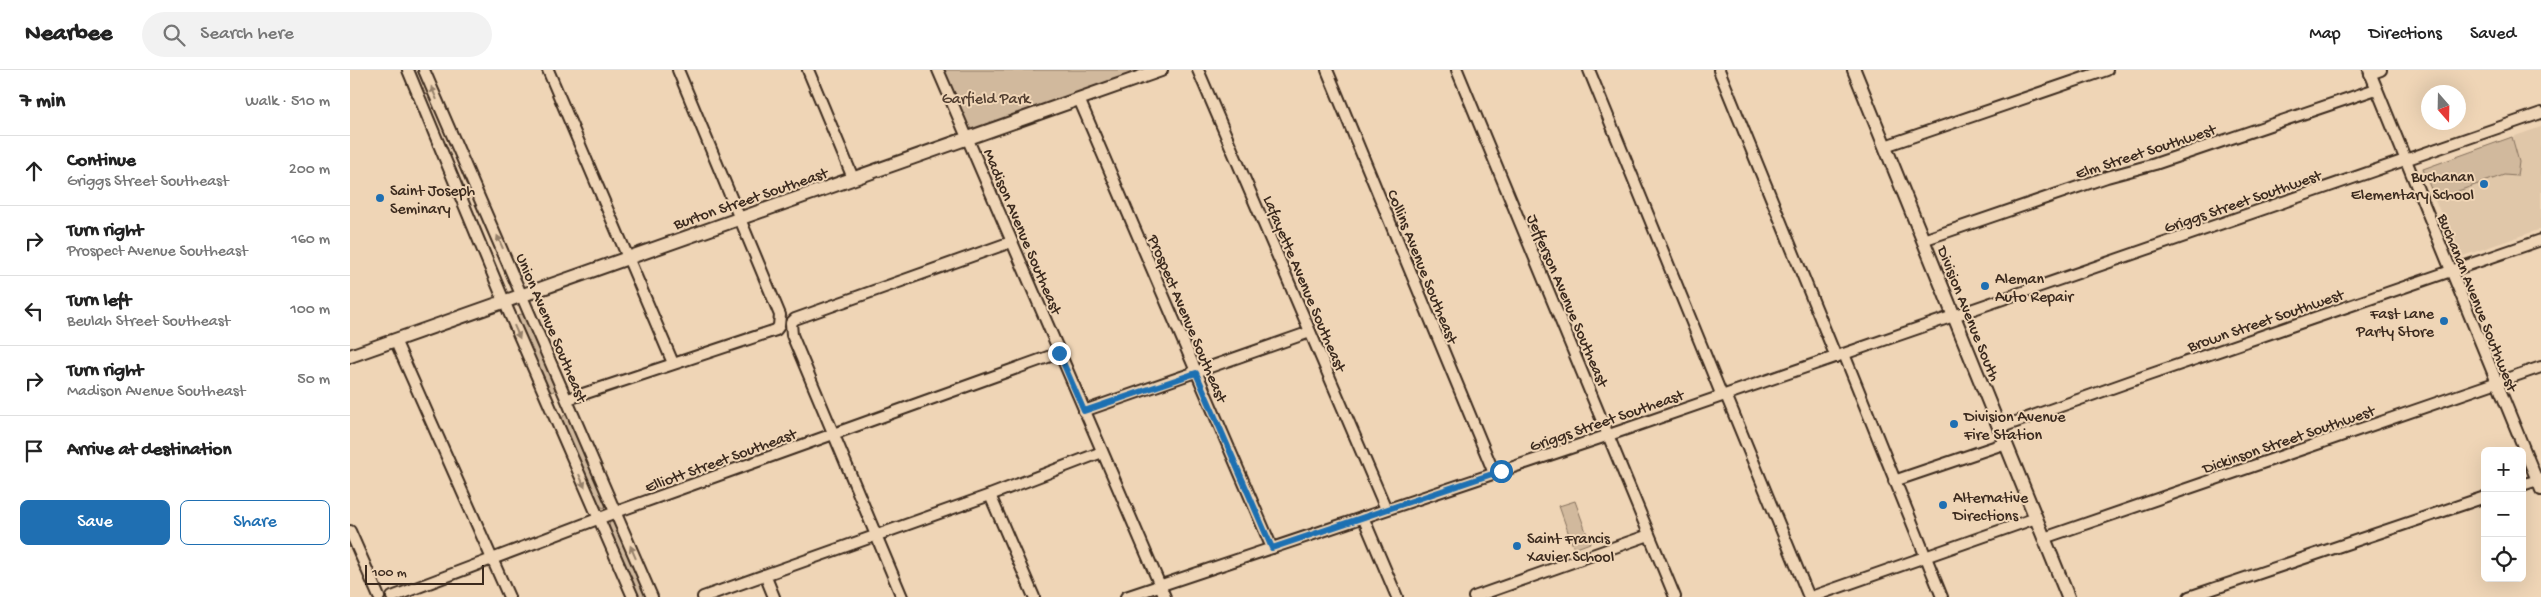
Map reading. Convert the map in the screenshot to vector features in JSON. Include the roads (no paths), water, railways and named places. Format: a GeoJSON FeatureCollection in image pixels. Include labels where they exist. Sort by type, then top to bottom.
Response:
{"type":"FeatureCollection","features":[{"type":"Feature","properties":{"kind":"main road","name":"Burton Street Southeast"},"geometry":{"type":"LineString","coordinates":[[350,356],[1161,70]]}},
{"type":"Feature","properties":{"kind":"main road","name":"Division Avenue South"},"geometry":{"type":"LineString","coordinates":[[1854,70],[2068,597]]}},
{"type":"Feature","properties":{"kind":"street"},"geometry":{"type":"LineString","coordinates":[[408,70],[504,301],[633,597]]}},
{"type":"Feature","properties":{"kind":"street","name":"Union Avenue Southeast"},"geometry":{"type":"LineString","coordinates":[[424,70],[523,294],[652,597]]}},
{"type":"Feature","properties":{"kind":"street"},"geometry":{"type":"LineString","coordinates":[[548,70],[627,258],[674,363]]}},
{"type":"Feature","properties":{"kind":"street"},"geometry":{"type":"LineString","coordinates":[[568,399],[776,330],[779,326],[780,315],[741,217],[678,70]]}},
{"type":"Feature","properties":{"kind":"street"},"geometry":{"type":"LineString","coordinates":[[808,70],[853,178]]}},
{"type":"Feature","properties":{"kind":"street","name":"Madison Avenue Southeast"},"geometry":{"type":"LineString","coordinates":[[938,70],[1165,597]]}},
{"type":"Feature","properties":{"kind":"street","name":"Lafayette Avenue Southeast"},"geometry":{"type":"LineString","coordinates":[[1198,70],[1386,508]]}},
{"type":"Feature","properties":{"kind":"street","name":"Collins Avenue Southeast"},"geometry":{"type":"LineString","coordinates":[[1327,70],[1494,473]]}},
{"type":"Feature","properties":{"kind":"street","name":"Jefferson Avenue Southeast"},"geometry":{"type":"LineString","coordinates":[[1457,70],[1675,597]]}},
{"type":"Feature","properties":{"kind":"street"},"geometry":{"type":"LineString","coordinates":[[1589,70],[1810,597],[2036,518]]}},
{"type":"Feature","properties":{"kind":"street"},"geometry":{"type":"LineString","coordinates":[[1719,70],[1942,597]]}},
{"type":"Feature","properties":{"kind":"street"},"geometry":{"type":"LineString","coordinates":[[1885,146],[2107,70]]}},
{"type":"Feature","properties":{"kind":"street"},"geometry":{"type":"LineString","coordinates":[[2370,72],[2381,70]]}},
{"type":"Feature","properties":{"kind":"street","name":"Buchanan Avenue Southwest"},"geometry":{"type":"LineString","coordinates":[[2370,72],[2450,272],[2540,483]]}},
{"type":"Feature","properties":{"kind":"street","name":"Elm Street Southwest"},"geometry":{"type":"LineString","coordinates":[[1923,240],[2098,180],[2155,164],[2376,89]]}},
{"type":"Feature","properties":{"kind":"street","name":"Prospect Avenue Southeast"},"geometry":{"type":"LineString","coordinates":[[1079,99],[1272,548]]}},
{"type":"Feature","properties":{"kind":"street","name":"Griggs Street Southwest"},"geometry":{"type":"LineString","coordinates":[[1954,316],[2541,114]]}},
{"type":"Feature","properties":{"kind":"street"},"geometry":{"type":"LineString","coordinates":[[438,141],[452,136]]}},
{"type":"Feature","properties":{"kind":"street","name":"Brown Street Southwest"},"geometry":{"type":"LineString","coordinates":[[2000,428],[2541,240]]}},
{"type":"Feature","properties":{"kind":"street"},"geometry":{"type":"LineString","coordinates":[[902,597],[833,434],[793,327],[1011,242]]}},
{"type":"Feature","properties":{"kind":"street","name":"Griggs Street Southeast"},"geometry":{"type":"LineString","coordinates":[[1126,597],[1386,508],[1609,435],[1954,316]]}},
{"type":"Feature","properties":{"kind":"street"},"geometry":{"type":"LineString","coordinates":[[1084,411],[1310,332]]}},
{"type":"Feature","properties":{"kind":"street"},"geometry":{"type":"LineString","coordinates":[[395,340],[508,597]]}},
{"type":"Feature","properties":{"kind":"street","name":"Elliott Street Southeast"},"geometry":{"type":"LineString","coordinates":[[392,597],[616,512],[1059,353]]}},
{"type":"Feature","properties":{"kind":"street","name":"Dickinson Street Southwest"},"geometry":{"type":"LineString","coordinates":[[2044,538],[2541,367]]}},
{"type":"Feature","properties":{"kind":"street"},"geometry":{"type":"LineString","coordinates":[[1894,481],[2006,443]]}},
{"type":"Feature","properties":{"kind":"street"},"geometry":{"type":"LineString","coordinates":[[703,597],[990,495],[1102,452]]}},
{"type":"Feature","properties":{"kind":"street"},"geometry":{"type":"LineString","coordinates":[[2526,485],[2540,483]]}},
{"type":"Feature","properties":{"kind":"street"},"geometry":{"type":"LineString","coordinates":[[990,495],[1034,597]]}},
{"type":"Feature","properties":{"kind":"street"},"geometry":{"type":"LineString","coordinates":[[2189,597],[2481,498]]}},
{"type":"Feature","properties":{"kind":"street"},"geometry":{"type":"LineString","coordinates":[[1362,517],[1397,597]]}},
{"type":"Feature","properties":{"kind":"street"},"geometry":{"type":"LineString","coordinates":[[350,531],[379,597]]}},
{"type":"Feature","properties":{"kind":"street"},"geometry":{"type":"LineString","coordinates":[[1474,597],[1649,535]]}},
{"type":"Feature","properties":{"kind":"street"},"geometry":{"type":"LineString","coordinates":[[764,575],[774,597]]}},
{"type":"Feature","properties":{"kind":"place","name":"Buchanan Elementary School"},"geometry":{"type":"Point","coordinates":[2484,184]}},
{"type":"Feature","properties":{"kind":"place","name":"Saint Joseph Seminary"},"geometry":{"type":"Point","coordinates":[380,198]}},
{"type":"Feature","properties":{"kind":"place","name":"Aleman Auto Repair"},"geometry":{"type":"Point","coordinates":[1985,286]}},
{"type":"Feature","properties":{"kind":"place","name":"Fast Lane Party Store"},"geometry":{"type":"Point","coordinates":[2444,321]}},
{"type":"Feature","properties":{"kind":"place","name":"Division Avenue Fire Station"},"geometry":{"type":"Point","coordinates":[1954,424]}},
{"type":"Feature","properties":{"kind":"place","name":"Alternative Directions"},"geometry":{"type":"Point","coordinates":[1943,505]}},
{"type":"Feature","properties":{"kind":"place","name":"Saint Francis Xavier School"},"geometry":{"type":"Point","coordinates":[1517,546]}},
{"type":"Feature","properties":{"kind":"park label","name":"Garfield Park"},"geometry":{"type":"Point","coordinates":[986,97]}}]}
